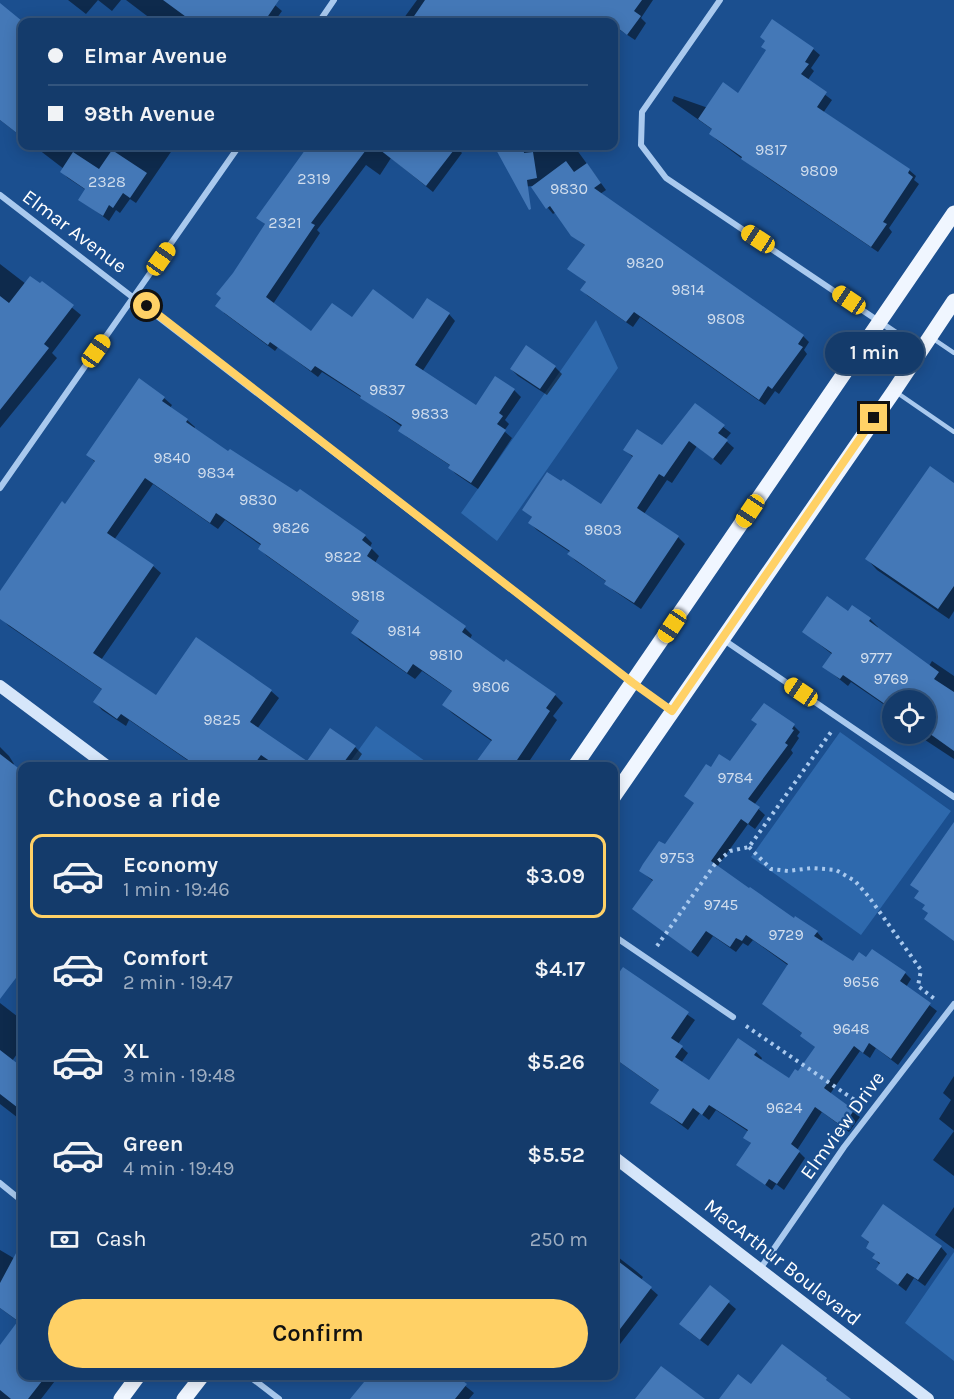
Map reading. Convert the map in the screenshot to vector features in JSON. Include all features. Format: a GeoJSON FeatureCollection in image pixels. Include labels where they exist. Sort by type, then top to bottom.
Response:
{"type":"FeatureCollection","features":[{"type":"Feature","properties":{"kind":"main road"},"geometry":{"type":"LineString","coordinates":[[578,762],[954,213]]}},
{"type":"Feature","properties":{"kind":"main road"},"geometry":{"type":"LineString","coordinates":[[618,790],[954,301]]}},
{"type":"Feature","properties":{"kind":"main road"},"geometry":{"type":"LineString","coordinates":[[0,686],[102,762]]}},
{"type":"Feature","properties":{"kind":"main road","name":"MacArthur Boulevard"},"geometry":{"type":"LineString","coordinates":[[618,1160],[928,1399]]}},
{"type":"Feature","properties":{"kind":"main road"},"geometry":{"type":"LineString","coordinates":[[121,1399],[135,1380]]}},
{"type":"Feature","properties":{"kind":"main road"},"geometry":{"type":"LineString","coordinates":[[184,1399],[199,1380]]}},
{"type":"Feature","properties":{"kind":"street"},"geometry":{"type":"LineString","coordinates":[[322,18],[334,0]]}},
{"type":"Feature","properties":{"kind":"street"},"geometry":{"type":"LineString","coordinates":[[720,0],[642,112],[641,145],[666,178],[880,320],[925,343]]}},
{"type":"Feature","properties":{"kind":"street"},"geometry":{"type":"LineString","coordinates":[[0,488],[236,150]]}},
{"type":"Feature","properties":{"kind":"street","name":"Elmar Avenue"},"geometry":{"type":"LineString","coordinates":[[0,195],[672,711]]}},
{"type":"Feature","properties":{"kind":"street"},"geometry":{"type":"LineString","coordinates":[[721,639],[954,797]]}},
{"type":"Feature","properties":{"kind":"street"},"geometry":{"type":"LineString","coordinates":[[618,939],[733,1017]]}},
{"type":"Feature","properties":{"kind":"street","name":"Elmview Drive"},"geometry":{"type":"LineString","coordinates":[[760,1269],[871,1111],[952,1007]]}},
{"type":"Feature","properties":{"kind":"street"},"geometry":{"type":"LineString","coordinates":[[0,1184],[18,1198]]}},
{"type":"Feature","properties":{"kind":"street"},"geometry":{"type":"LineString","coordinates":[[254,1380],[279,1399]]}},
{"type":"Feature","properties":{"kind":"lane"},"geometry":{"type":"LineString","coordinates":[[925,343],[954,353]]}},
{"type":"Feature","properties":{"kind":"lane"},"geometry":{"type":"LineString","coordinates":[[894,390],[954,432]]}},
{"type":"Feature","properties":{"kind":"path"},"geometry":{"type":"LineString","coordinates":[[648,959],[715,864],[730,852],[749,847],[840,719]]}},
{"type":"Feature","properties":{"kind":"path"},"geometry":{"type":"LineString","coordinates":[[749,847],[771,869],[836,870],[855,881],[921,970],[918,986],[952,1007]]}},
{"type":"Feature","properties":{"kind":"path"},"geometry":{"type":"LineString","coordinates":[[733,1017],[871,1111]]}},
{"type":"Feature","properties":{"kind":"shaded area"},"geometry":{"type":"Polygon","coordinates":[[[596,320],[618,368],[497,541],[461,513],[596,320]]]}},
{"type":"Feature","properties":{"kind":"shaded area"},"geometry":{"type":"Polygon","coordinates":[[[376,726],[426,762],[350,762],[376,726]]]}},
{"type":"Feature","properties":{"kind":"shaded area"},"geometry":{"type":"Polygon","coordinates":[[[840,732],[951,811],[861,935],[751,857],[840,732]]]}},
{"type":"Feature","properties":{"kind":"shaded area"},"geometry":{"type":"Polygon","coordinates":[[[954,1252],[954,1361],[905,1323],[954,1252]]]}},
{"type":"Feature","properties":{"kind":"building"},"geometry":{"type":"Polygon","coordinates":[[[163,0],[279,0],[267,18],[188,18],[163,0]]]}},
{"type":"Feature","properties":{"kind":"building"},"geometry":{"type":"Polygon","coordinates":[[[425,0],[642,0],[634,11],[641,16],[627,35],[618,28],[618,18],[413,18],[425,0]]]}},
{"type":"Feature","properties":{"kind":"building"},"geometry":{"type":"Polygon","coordinates":[[[0,3],[18,18],[18,134],[0,120],[0,3]]]}},
{"type":"Feature","properties":{"kind":"building"},"geometry":{"type":"Polygon","coordinates":[[[772,19],[814,48],[805,62],[809,64],[801,74],[827,92],[817,107],[910,169],[908,173],[913,177],[883,222],[887,224],[871,247],[741,159],[742,157],[709,134],[712,129],[698,119],[723,82],[738,93],[766,50],[761,47],[765,41],[760,37],[772,19]]]}},
{"type":"Feature","properties":{"kind":"building"},"geometry":{"type":"Polygon","coordinates":[[[112,150],[147,173],[130,198],[123,193],[113,208],[109,205],[103,216],[78,200],[85,189],[60,172],[73,152],[99,169],[112,150]]]}},
{"type":"Feature","properties":{"kind":"building"},"geometry":{"type":"Polygon","coordinates":[[[305,150],[366,150],[311,223],[315,225],[266,297],[311,331],[332,303],[352,317],[373,289],[413,319],[427,298],[450,313],[415,365],[476,405],[495,376],[515,389],[499,413],[503,416],[497,424],[506,430],[471,483],[448,468],[450,465],[398,431],[402,425],[360,398],[361,396],[315,366],[311,371],[270,342],[268,345],[215,306],[221,298],[216,294],[233,273],[265,224],[256,218],[305,150]]]}},
{"type":"Feature","properties":{"kind":"building"},"geometry":{"type":"Polygon","coordinates":[[[380,150],[454,150],[426,186],[380,150]]]}},
{"type":"Feature","properties":{"kind":"building"},"geometry":{"type":"Polygon","coordinates":[[[496,150],[533,152],[537,178],[527,180],[531,209],[529,210],[496,150]]]}},
{"type":"Feature","properties":{"kind":"building"},"geometry":{"type":"Polygon","coordinates":[[[566,161],[574,172],[587,163],[601,183],[594,188],[804,335],[798,344],[803,347],[772,389],[768,386],[759,400],[634,312],[626,322],[580,290],[586,282],[567,269],[585,245],[571,236],[550,206],[546,209],[531,187],[566,161]]]}},
{"type":"Feature","properties":{"kind":"building"},"geometry":{"type":"Polygon","coordinates":[[[30,276],[40,283],[42,281],[74,305],[44,344],[49,348],[0,410],[0,296],[9,303],[30,276]]]}},
{"type":"Feature","properties":{"kind":"building"},"geometry":{"type":"Polygon","coordinates":[[[526,345],[556,366],[540,389],[510,369],[526,345]]]}},
{"type":"Feature","properties":{"kind":"building"},"geometry":{"type":"Polygon","coordinates":[[[139,378],[165,397],[162,401],[188,419],[186,422],[228,451],[230,449],[297,492],[300,489],[366,535],[362,540],[372,548],[367,556],[466,626],[462,632],[504,662],[506,659],[556,694],[546,708],[550,711],[516,762],[476,762],[492,740],[442,705],[452,691],[413,664],[407,673],[351,633],[359,621],[258,549],[261,544],[216,513],[210,523],[145,478],[107,533],[154,565],[93,653],[156,695],[196,637],[272,690],[250,722],[307,761],[330,728],[356,746],[344,762],[271,762],[261,755],[256,762],[191,762],[121,714],[117,719],[93,702],[102,689],[0,619],[0,591],[62,501],[65,504],[95,461],[86,455],[139,378]]]}},
{"type":"Feature","properties":{"kind":"building"},"geometry":{"type":"Polygon","coordinates":[[[695,403],[725,425],[718,433],[728,440],[713,459],[689,441],[664,477],[659,474],[637,508],[679,536],[634,603],[604,584],[606,581],[567,554],[570,551],[528,523],[532,517],[522,510],[547,472],[561,481],[563,479],[601,504],[633,456],[623,450],[637,429],[662,445],[695,403]]]}},
{"type":"Feature","properties":{"kind":"building"},"geometry":{"type":"Polygon","coordinates":[[[930,466],[954,483],[954,586],[938,609],[865,559],[930,466]]]}},
{"type":"Feature","properties":{"kind":"building"},"geometry":{"type":"Polygon","coordinates":[[[827,596],[848,611],[852,605],[871,618],[869,621],[939,672],[934,679],[954,692],[954,751],[936,738],[936,690],[882,690],[882,702],[843,675],[840,679],[822,667],[832,653],[802,632],[827,596]]]}},
{"type":"Feature","properties":{"kind":"building"},"geometry":{"type":"Polygon","coordinates":[[[764,703],[795,724],[792,729],[794,730],[785,743],[788,745],[748,799],[760,807],[748,824],[741,819],[711,861],[794,918],[795,916],[818,931],[814,936],[853,961],[859,952],[866,957],[872,949],[906,972],[900,981],[931,1003],[891,1059],[869,1043],[863,1053],[854,1046],[824,1088],[854,1110],[843,1127],[815,1107],[791,1144],[800,1151],[777,1184],[769,1179],[765,1185],[736,1165],[751,1143],[743,1138],[748,1130],[709,1105],[702,1115],[693,1108],[682,1124],[650,1103],[659,1090],[618,1061],[618,974],[623,967],[689,1012],[671,1038],[683,1046],[675,1057],[709,1080],[738,1038],[757,1051],[754,1055],[789,1078],[795,1069],[798,1071],[815,1047],[800,1036],[802,1033],[762,1004],[788,964],[746,935],[742,941],[736,938],[730,947],[706,931],[691,952],[632,909],[653,880],[639,871],[643,864],[659,841],[665,844],[694,803],[684,796],[706,764],[711,767],[719,754],[730,761],[757,724],[751,720],[764,703]]]}},
{"type":"Feature","properties":{"kind":"building"},"geometry":{"type":"Polygon","coordinates":[[[0,754],[18,768],[18,975],[0,999],[0,754]]]}},
{"type":"Feature","properties":{"kind":"building"},"geometry":{"type":"Polygon","coordinates":[[[954,822],[954,941],[924,919],[928,913],[922,909],[925,905],[914,898],[919,891],[910,885],[954,822]]]}},
{"type":"Feature","properties":{"kind":"building"},"geometry":{"type":"Polygon","coordinates":[[[0,1050],[18,1064],[18,1108],[0,1094],[0,1050]]]}},
{"type":"Feature","properties":{"kind":"building"},"geometry":{"type":"Polygon","coordinates":[[[883,1204],[942,1246],[918,1280],[907,1273],[898,1285],[876,1269],[880,1263],[872,1258],[875,1254],[866,1248],[869,1242],[861,1236],[883,1204]]]}},
{"type":"Feature","properties":{"kind":"building"},"geometry":{"type":"Polygon","coordinates":[[[18,1249],[18,1321],[0,1308],[0,1283],[18,1249]]]}},
{"type":"Feature","properties":{"kind":"building"},"geometry":{"type":"Polygon","coordinates":[[[618,1261],[652,1287],[618,1332],[618,1261]]]}},
{"type":"Feature","properties":{"kind":"building"},"geometry":{"type":"Polygon","coordinates":[[[710,1285],[730,1301],[700,1340],[679,1324],[710,1285]]]}},
{"type":"Feature","properties":{"kind":"building"},"geometry":{"type":"Polygon","coordinates":[[[18,1321],[18,1380],[43,1380],[28,1399],[11,1399],[0,1390],[0,1345],[18,1321]]]}},
{"type":"Feature","properties":{"kind":"building"},"geometry":{"type":"Polygon","coordinates":[[[782,1344],[851,1399],[719,1399],[738,1374],[751,1384],[782,1344]]]}},
{"type":"Feature","properties":{"kind":"building"},"geometry":{"type":"Polygon","coordinates":[[[661,1366],[705,1399],[635,1399],[661,1366]]]}},
{"type":"Feature","properties":{"kind":"building"},"geometry":{"type":"Polygon","coordinates":[[[366,1380],[462,1380],[467,1384],[455,1399],[350,1399],[366,1380]]]}},
{"type":"Feature","properties":{"kind":"route"},"geometry":{"type":"LineString","coordinates":[[147,306],[672,711],[874,418]]}}]}
